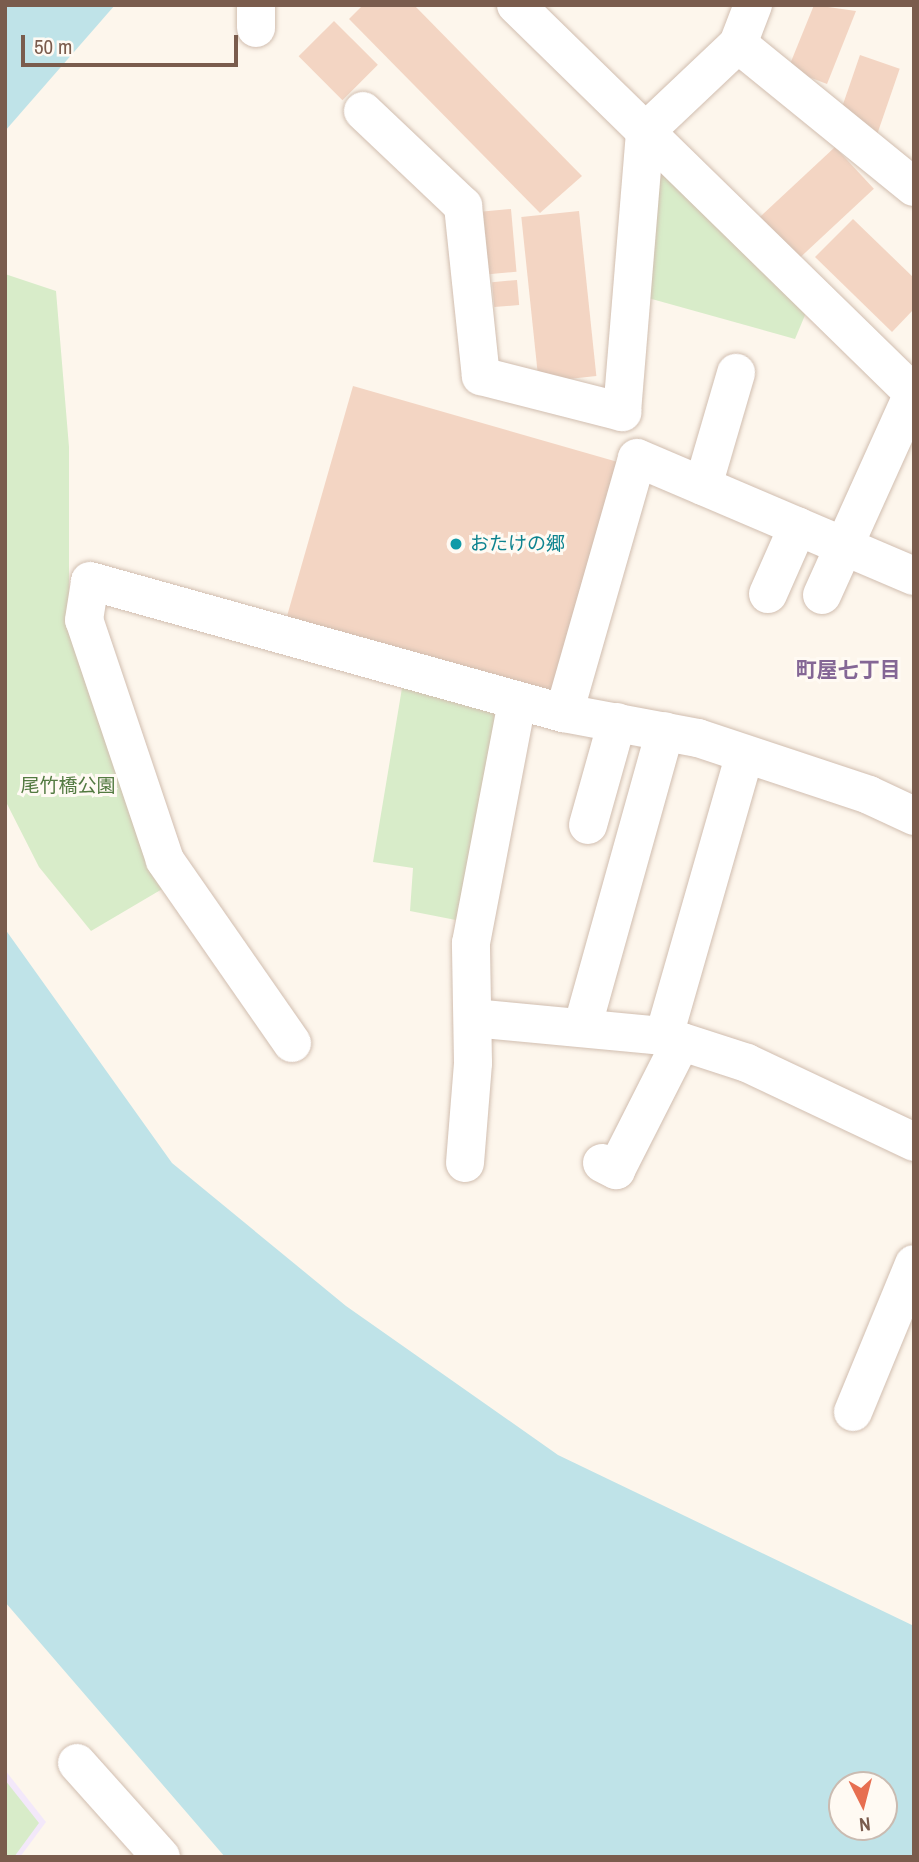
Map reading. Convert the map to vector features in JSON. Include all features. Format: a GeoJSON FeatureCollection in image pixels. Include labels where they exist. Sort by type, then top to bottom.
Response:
{"type":"FeatureCollection","features":[{"type":"Feature","properties":{"kind":"street"},"geometry":{"type":"LineString","coordinates":[[516,5],[913,393],[822,595]]}},
{"type":"Feature","properties":{"kind":"street"},"geometry":{"type":"LineString","coordinates":[[564,713],[637,458],[631,425],[622,412],[645,132],[738,44],[753,5]]}},
{"type":"Feature","properties":{"kind":"street"},"geometry":{"type":"LineString","coordinates":[[738,44],[914,187]]}},
{"type":"Feature","properties":{"kind":"street"},"geometry":{"type":"LineString","coordinates":[[363,111],[463,206],[481,376],[622,412]]}},
{"type":"Feature","properties":{"kind":"street"},"geometry":{"type":"LineString","coordinates":[[703,486],[736,373]]}},
{"type":"Feature","properties":{"kind":"street"},"geometry":{"type":"LineString","coordinates":[[637,458],[914,576]]}},
{"type":"Feature","properties":{"kind":"street"},"geometry":{"type":"LineString","coordinates":[[768,594],[798,526]]}},
{"type":"Feature","properties":{"kind":"street"},"geometry":{"type":"LineString","coordinates":[[292,1043],[165,860],[84,620],[90,580],[517,701],[564,713],[665,731],[745,754],[914,816]]}},
{"type":"Feature","properties":{"kind":"street"},"geometry":{"type":"LineString","coordinates":[[465,1163],[473,1018],[471,943],[517,701]]}},
{"type":"Feature","properties":{"kind":"street"},"geometry":{"type":"LineString","coordinates":[[588,825],[617,722]]}},
{"type":"Feature","properties":{"kind":"street"},"geometry":{"type":"LineString","coordinates":[[583,1025],[665,731]]}},
{"type":"Feature","properties":{"kind":"street"},"geometry":{"type":"LineString","coordinates":[[602,1163],[616,1170],[673,1039],[745,754]]}},
{"type":"Feature","properties":{"kind":"street"},"geometry":{"type":"LineString","coordinates":[[473,1018],[583,1025],[673,1039],[835,1101],[914,1142]]}},
{"type":"Feature","properties":{"kind":"street"},"geometry":{"type":"LineString","coordinates":[[853,1412],[914,1264]]}},
{"type":"Feature","properties":{"kind":"street"},"geometry":{"type":"LineString","coordinates":[[78,1763],[161,1857]]}},
{"type":"Feature","properties":{"kind":"shaded area"},"geometry":{"type":"Polygon","coordinates":[[[5,1770],[46,1822],[20,1857],[5,1857],[5,1770]]]}},
{"type":"Feature","properties":{"kind":"green space"},"geometry":{"type":"Polygon","coordinates":[[[653,150],[808,308],[795,339],[641,296],[653,150]]]}},
{"type":"Feature","properties":{"kind":"green space","name":"尾竹橋公園"},"geometry":{"type":"Polygon","coordinates":[[[5,274],[56,291],[69,447],[69,616],[169,885],[91,931],[39,867],[5,800],[5,274]]]}},
{"type":"Feature","properties":{"kind":"green space"},"geometry":{"type":"Polygon","coordinates":[[[403,682],[503,706],[466,922],[410,911],[413,868],[373,862],[403,682]]]}},
{"type":"Feature","properties":{"kind":"green space"},"geometry":{"type":"Polygon","coordinates":[[[5,1780],[39,1823],[14,1857],[5,1857],[5,1780]]]}},
{"type":"Feature","properties":{"kind":"water"},"geometry":{"type":"Polygon","coordinates":[[[5,5],[115,5],[5,131],[5,5]]]}},
{"type":"Feature","properties":{"kind":"water"},"geometry":{"type":"Polygon","coordinates":[[[5,929],[172,1163],[346,1306],[558,1455],[914,1626],[914,1857],[225,1857],[5,1602],[5,929]]]}},
{"type":"Feature","properties":{"kind":"building"},"geometry":{"type":"Polygon","coordinates":[[[363,5],[414,5],[582,176],[540,213],[349,19],[363,5]]]}},
{"type":"Feature","properties":{"kind":"building"},"geometry":{"type":"Polygon","coordinates":[[[814,5],[856,11],[827,84],[788,69],[814,5]]]}},
{"type":"Feature","properties":{"kind":"building"},"geometry":{"type":"Polygon","coordinates":[[[334,21],[378,65],[342,100],[299,56],[334,21]]]}},
{"type":"Feature","properties":{"kind":"building"},"geometry":{"type":"Polygon","coordinates":[[[860,55],[900,69],[878,133],[838,119],[860,55]]]}},
{"type":"Feature","properties":{"kind":"building"},"geometry":{"type":"Polygon","coordinates":[[[835,147],[874,189],[797,260],[758,219],[835,147]]]}},
{"type":"Feature","properties":{"kind":"building"},"geometry":{"type":"Polygon","coordinates":[[[511,209],[516,272],[489,274],[483,211],[511,209]]]}},
{"type":"Feature","properties":{"kind":"building"},"geometry":{"type":"Polygon","coordinates":[[[579,211],[596,376],[539,382],[521,217],[579,211]]]}},
{"type":"Feature","properties":{"kind":"building"},"geometry":{"type":"Polygon","coordinates":[[[853,219],[914,278],[914,309],[892,332],[815,257],[853,219]]]}},
{"type":"Feature","properties":{"kind":"building"},"geometry":{"type":"Polygon","coordinates":[[[517,280],[519,305],[494,307],[492,282],[517,280]]]}},
{"type":"Feature","properties":{"kind":"building","name":"おたけの郷"},"geometry":{"type":"Polygon","coordinates":[[[353,386],[622,463],[554,703],[284,625],[353,386]]]}},
{"type":"Feature","properties":{"kind":"place","name":"おたけの郷"},"geometry":{"type":"Point","coordinates":[456,544]}},
{"type":"Feature","properties":{"kind":"district","name":"町屋七丁目"},"geometry":{"type":"Point","coordinates":[848,670]}}]}
